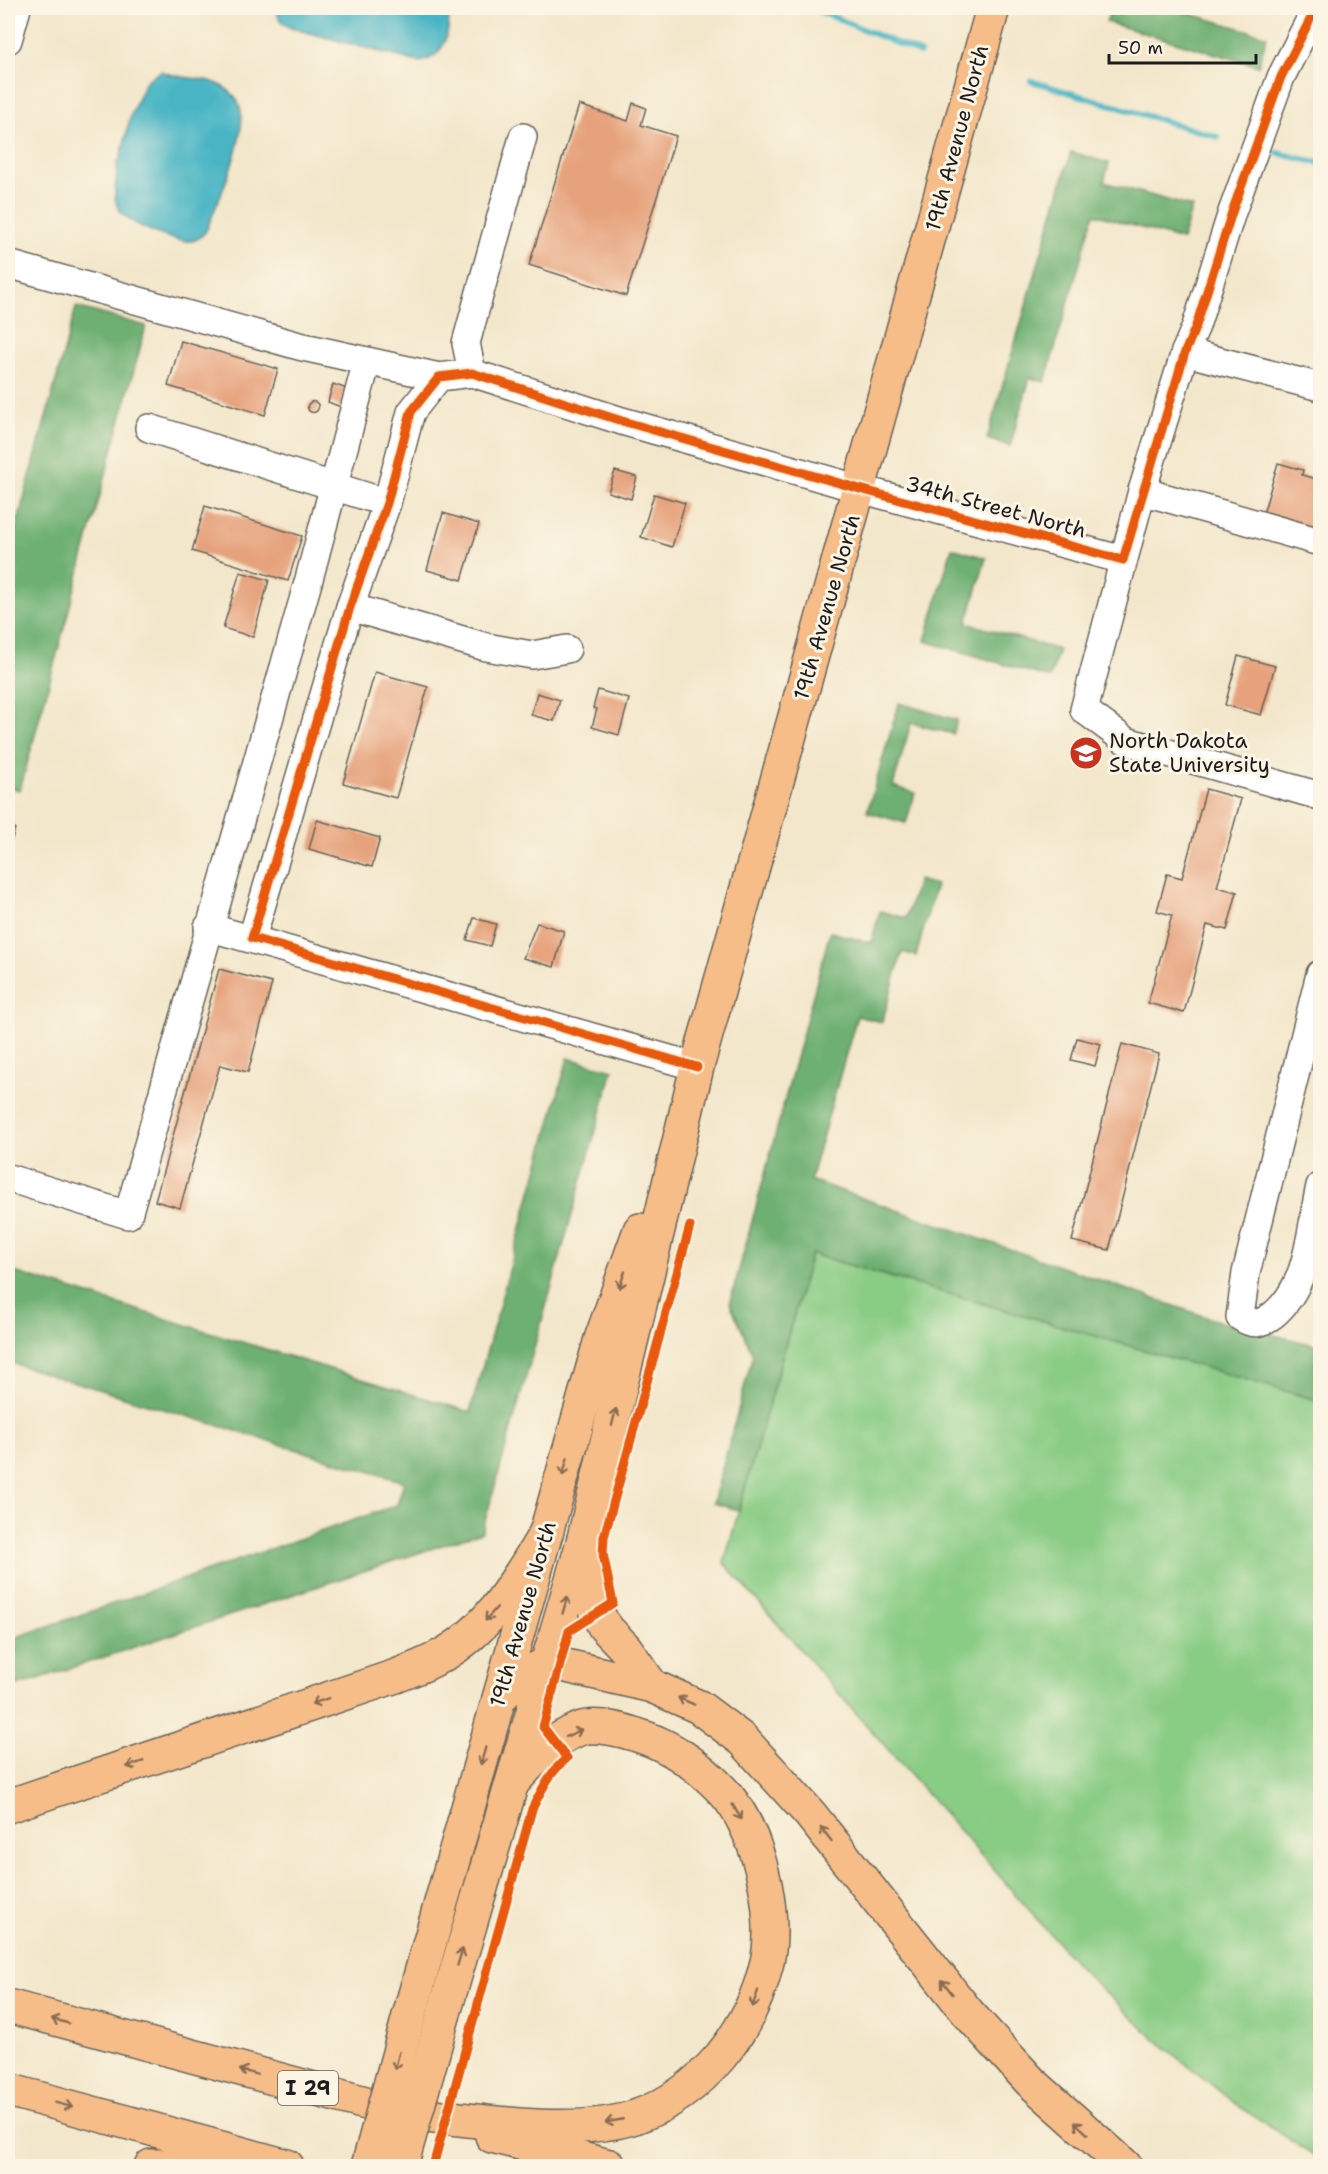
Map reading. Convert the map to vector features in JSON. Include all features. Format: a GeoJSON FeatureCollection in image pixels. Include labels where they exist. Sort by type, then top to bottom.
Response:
{"type":"FeatureCollection","features":[{"type":"Feature","properties":{"kind":"main road","name":"19th Avenue North"},"geometry":{"type":"LineString","coordinates":[[401,2166],[583,1542],[697,1067],[993,8]]}},
{"type":"Feature","properties":{"kind":"main road","name":"19th Avenue North"},"geometry":{"type":"LineString","coordinates":[[368,2166],[601,1338],[697,1067]]}},
{"type":"Feature","properties":{"kind":"main road"},"geometry":{"type":"LineString","coordinates":[[8,1806],[396,1676],[441,1657],[478,1630],[507,1596],[547,1531]]}},
{"type":"Feature","properties":{"kind":"main road"},"geometry":{"type":"LineString","coordinates":[[583,1542],[584,1572],[590,1598],[604,1626],[626,1649],[652,1686]]}},
{"type":"Feature","properties":{"kind":"main road"},"geometry":{"type":"LineString","coordinates":[[499,1699],[518,1679],[549,1662],[652,1686],[699,1707],[743,1740],[810,1814],[968,2013],[1030,2081],[1125,2166]]}},
{"type":"Feature","properties":{"kind":"main road"},"geometry":{"type":"LineString","coordinates":[[400,2112],[556,2125],[591,2125],[633,2117],[666,2103],[702,2076],[733,2044],[753,2005],[768,1961],[770,1922],[764,1876],[750,1836],[725,1793],[692,1763],[660,1742],[620,1729],[582,1728],[547,1746],[513,1782]]}},
{"type":"Feature","properties":{"kind":"main road","name":"I 29"},"geometry":{"type":"LineString","coordinates":[[8,2006],[609,2166]]}},
{"type":"Feature","properties":{"kind":"main road"},"geometry":{"type":"LineString","coordinates":[[8,2090],[287,2166]]}},
{"type":"Feature","properties":{"kind":"main road"},"geometry":{"type":"LineString","coordinates":[[151,2166],[222,2163],[251,2166]]}},
{"type":"Feature","properties":{"kind":"street"},"geometry":{"type":"LineString","coordinates":[[8,40],[17,8]]}},
{"type":"Feature","properties":{"kind":"street"},"geometry":{"type":"LineString","coordinates":[[1316,8],[1281,76],[1232,212],[1196,326],[1185,352],[1142,491],[1084,710],[1126,741],[1320,796]]}},
{"type":"Feature","properties":{"kind":"street"},"geometry":{"type":"LineString","coordinates":[[8,264],[299,346],[438,377],[472,373],[466,343],[523,137]]}},
{"type":"Feature","properties":{"kind":"street"},"geometry":{"type":"LineString","coordinates":[[1185,352],[1320,387]]}},
{"type":"Feature","properties":{"kind":"street"},"geometry":{"type":"LineString","coordinates":[[8,1178],[128,1215],[334,486],[367,361]]}},
{"type":"Feature","properties":{"kind":"street","name":"34th Street North"},"geometry":{"type":"LineString","coordinates":[[472,373],[622,421],[860,489],[1123,560]]}},
{"type":"Feature","properties":{"kind":"street"},"geometry":{"type":"LineString","coordinates":[[252,938],[350,607],[387,503],[411,412],[438,377]]}},
{"type":"Feature","properties":{"kind":"street"},"geometry":{"type":"LineString","coordinates":[[148,428],[387,503]]}},
{"type":"Feature","properties":{"kind":"street"},"geometry":{"type":"LineString","coordinates":[[1142,491],[1320,542]]}},
{"type":"Feature","properties":{"kind":"street"},"geometry":{"type":"LineString","coordinates":[[350,607],[486,648],[532,656],[567,649]]}},
{"type":"Feature","properties":{"kind":"street"},"geometry":{"type":"LineString","coordinates":[[208,927],[697,1067]]}},
{"type":"Feature","properties":{"kind":"street"},"geometry":{"type":"LineString","coordinates":[[1320,974],[1245,1282],[1240,1317],[1249,1323],[1263,1323],[1280,1309],[1293,1291],[1303,1270],[1320,1186]]}},
{"type":"Feature","properties":{"kind":"green space"},"geometry":{"type":"Polygon","coordinates":[[[1111,8],[1170,8],[1267,36],[1258,66],[1106,22],[1111,8]]]}},
{"type":"Feature","properties":{"kind":"green space"},"geometry":{"type":"Polygon","coordinates":[[[1071,152],[1109,163],[1104,182],[1192,207],[1182,240],[1094,214],[1045,382],[1030,378],[1010,446],[987,439],[1071,152]]]}},
{"type":"Feature","properties":{"kind":"green space"},"geometry":{"type":"Polygon","coordinates":[[[76,307],[146,326],[20,790],[8,787],[8,557],[76,307]]]}},
{"type":"Feature","properties":{"kind":"green space"},"geometry":{"type":"Polygon","coordinates":[[[952,548],[986,558],[967,623],[1059,650],[1050,678],[925,641],[952,548]]]}},
{"type":"Feature","properties":{"kind":"green space"},"geometry":{"type":"Polygon","coordinates":[[[899,703],[957,720],[953,734],[911,723],[893,786],[915,793],[906,823],[867,812],[899,703]]]}},
{"type":"Feature","properties":{"kind":"green space"},"geometry":{"type":"Polygon","coordinates":[[[918,880],[936,885],[916,956],[902,952],[882,1022],[857,1016],[810,1180],[1224,1323],[1320,1346],[1320,1401],[811,1254],[739,1510],[713,1503],[753,1355],[730,1303],[830,932],[871,943],[880,911],[906,918],[918,880]]]}},
{"type":"Feature","properties":{"kind":"green space"},"geometry":{"type":"Polygon","coordinates":[[[568,1058],[613,1070],[482,1532],[8,1689],[8,1640],[397,1505],[404,1482],[8,1362],[8,1270],[470,1412],[568,1058]]]}},
{"type":"Feature","properties":{"kind":"green space"},"geometry":{"type":"Polygon","coordinates":[[[811,1254],[1320,1401],[1320,2160],[1234,2103],[1154,2038],[1082,1970],[724,1563],[811,1254]]]}},
{"type":"Feature","properties":{"kind":"water"},"geometry":{"type":"Polygon","coordinates":[[[275,8],[448,8],[449,17],[447,34],[440,50],[427,60],[418,62],[291,28],[281,22],[275,8]]]}},
{"type":"Feature","properties":{"kind":"water"},"geometry":{"type":"Polygon","coordinates":[[[161,71],[222,86],[231,92],[240,107],[242,119],[240,134],[224,187],[206,231],[200,238],[191,241],[163,236],[131,221],[119,209],[115,198],[117,162],[120,160],[130,118],[147,80],[161,71]]]}},
{"type":"Feature","properties":{"kind":"building"},"geometry":{"type":"Polygon","coordinates":[[[633,103],[646,108],[641,125],[676,136],[626,296],[529,265],[579,105],[628,121],[633,103]]]}},
{"type":"Feature","properties":{"kind":"building"},"geometry":{"type":"Polygon","coordinates":[[[181,341],[278,369],[265,415],[168,386],[181,341]]]}},
{"type":"Feature","properties":{"kind":"building"},"geometry":{"type":"Polygon","coordinates":[[[333,384],[347,389],[341,407],[328,402],[333,384]]]}},
{"type":"Feature","properties":{"kind":"building"},"geometry":{"type":"Polygon","coordinates":[[[313,401],[319,407],[313,413],[307,407],[313,401]]]}},
{"type":"Feature","properties":{"kind":"building"},"geometry":{"type":"Polygon","coordinates":[[[1278,463],[1303,470],[1302,475],[1320,480],[1320,548],[1263,514],[1278,463]]]}},
{"type":"Feature","properties":{"kind":"building"},"geometry":{"type":"Polygon","coordinates":[[[615,471],[637,477],[631,499],[608,492],[615,471]]]}},
{"type":"Feature","properties":{"kind":"building"},"geometry":{"type":"Polygon","coordinates":[[[654,494],[685,503],[672,547],[641,537],[654,494]]]}},
{"type":"Feature","properties":{"kind":"building"},"geometry":{"type":"Polygon","coordinates":[[[205,506],[302,536],[288,581],[192,551],[205,506]]]}},
{"type":"Feature","properties":{"kind":"building"},"geometry":{"type":"Polygon","coordinates":[[[443,513],[479,524],[462,580],[427,570],[443,513]]]}},
{"type":"Feature","properties":{"kind":"building"},"geometry":{"type":"Polygon","coordinates":[[[240,572],[269,580],[253,637],[223,628],[240,572]]]}},
{"type":"Feature","properties":{"kind":"building"},"geometry":{"type":"Polygon","coordinates":[[[1238,656],[1275,666],[1261,715],[1225,705],[1238,656]]]}},
{"type":"Feature","properties":{"kind":"building"},"geometry":{"type":"Polygon","coordinates":[[[375,672],[428,687],[396,798],[343,783],[375,672]]]}},
{"type":"Feature","properties":{"kind":"building"},"geometry":{"type":"Polygon","coordinates":[[[598,690],[629,699],[619,735],[592,727],[597,709],[593,708],[598,690]]]}},
{"type":"Feature","properties":{"kind":"building"},"geometry":{"type":"Polygon","coordinates":[[[537,693],[560,700],[554,721],[531,715],[537,693]]]}},
{"type":"Feature","properties":{"kind":"building"},"geometry":{"type":"Polygon","coordinates":[[[1206,789],[1241,799],[1217,887],[1237,892],[1227,930],[1207,925],[1184,1013],[1148,1003],[1172,915],[1157,911],[1167,874],[1182,878],[1206,789]]]}},
{"type":"Feature","properties":{"kind":"building"},"geometry":{"type":"Polygon","coordinates":[[[317,820],[380,838],[372,867],[309,849],[317,820]]]}},
{"type":"Feature","properties":{"kind":"building"},"geometry":{"type":"Polygon","coordinates":[[[8,825],[15,828],[8,854],[8,825]]]}},
{"type":"Feature","properties":{"kind":"building"},"geometry":{"type":"Polygon","coordinates":[[[474,918],[496,924],[490,946],[467,940],[474,918]]]}},
{"type":"Feature","properties":{"kind":"building"},"geometry":{"type":"Polygon","coordinates":[[[537,923],[564,931],[554,967],[523,958],[537,923]]]}},
{"type":"Feature","properties":{"kind":"building"},"geometry":{"type":"Polygon","coordinates":[[[219,969],[272,983],[248,1072],[220,1065],[180,1208],[155,1201],[219,969]]]}},
{"type":"Feature","properties":{"kind":"building"},"geometry":{"type":"Polygon","coordinates":[[[1077,1038],[1101,1044],[1095,1066],[1071,1060],[1077,1038]]]}},
{"type":"Feature","properties":{"kind":"building"},"geometry":{"type":"Polygon","coordinates":[[[1122,1044],[1159,1054],[1109,1250],[1072,1241],[1122,1044]]]}},
{"type":"Feature","properties":{"kind":"waterway"},"geometry":{"type":"LineString","coordinates":[[812,8],[920,53]]}},
{"type":"Feature","properties":{"kind":"waterway"},"geometry":{"type":"LineString","coordinates":[[1031,81],[1218,137]]}},
{"type":"Feature","properties":{"kind":"waterway"},"geometry":{"type":"LineString","coordinates":[[1277,153],[1320,163]]}},
{"type":"Feature","properties":{"kind":"cycle path"},"geometry":{"type":"LineString","coordinates":[[697,1067],[252,938],[350,607],[387,503],[411,412],[439,377],[472,373],[622,421],[860,489],[1123,560],[1185,352],[1196,326],[1232,212],[1281,77],[1316,8]]}},
{"type":"Feature","properties":{"kind":"cycle path"},"geometry":{"type":"LineString","coordinates":[[433,2166],[532,1809],[551,1775],[567,1758],[543,1727],[569,1631],[613,1603],[603,1554],[604,1537],[690,1226]]}},
{"type":"Feature","properties":{"kind":"place","name":"North Dakota State University"},"geometry":{"type":"Point","coordinates":[1086,753]}}]}
